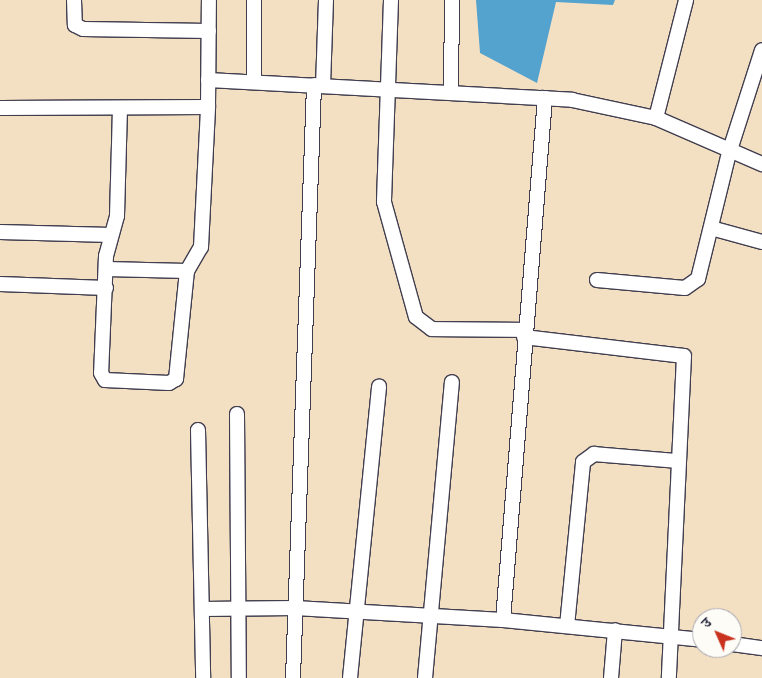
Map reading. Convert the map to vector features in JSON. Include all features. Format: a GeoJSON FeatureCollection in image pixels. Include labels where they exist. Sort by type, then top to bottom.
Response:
{"type":"FeatureCollection","features":[{"type":"Feature","properties":{"kind":"street"},"geometry":{"type":"LineString","coordinates":[[74,0],[75,25],[82,29],[209,31]]}},
{"type":"Feature","properties":{"kind":"street"},"geometry":{"type":"LineString","coordinates":[[120,108],[117,216],[111,235],[106,269],[102,379],[169,384],[176,379],[188,271],[201,247],[208,106],[209,0]]}},
{"type":"Feature","properties":{"kind":"street"},"geometry":{"type":"LineString","coordinates":[[254,0],[254,82]]}},
{"type":"Feature","properties":{"kind":"street"},"geometry":{"type":"LineString","coordinates":[[293,678],[319,85],[326,0]]}},
{"type":"Feature","properties":{"kind":"street"},"geometry":{"type":"LineString","coordinates":[[391,0],[384,202],[416,317],[432,329],[525,334],[684,356],[669,678]]}},
{"type":"Feature","properties":{"kind":"street"},"geometry":{"type":"LineString","coordinates":[[451,93],[452,0]]}},
{"type":"Feature","properties":{"kind":"street"},"geometry":{"type":"LineString","coordinates":[[656,118],[686,0]]}},
{"type":"Feature","properties":{"kind":"street"},"geometry":{"type":"LineString","coordinates":[[597,280],[691,286],[698,279],[729,153],[762,50]]}},
{"type":"Feature","properties":{"kind":"street"},"geometry":{"type":"LineString","coordinates":[[208,80],[545,98],[620,107],[656,118],[729,153],[762,164]]}},
{"type":"Feature","properties":{"kind":"street"},"geometry":{"type":"LineString","coordinates":[[503,620],[545,98]]}},
{"type":"Feature","properties":{"kind":"street"},"geometry":{"type":"LineString","coordinates":[[0,108],[208,106]]}},
{"type":"Feature","properties":{"kind":"street"},"geometry":{"type":"LineString","coordinates":[[711,228],[762,242]]}},
{"type":"Feature","properties":{"kind":"street"},"geometry":{"type":"LineString","coordinates":[[0,232],[111,235]]}},
{"type":"Feature","properties":{"kind":"street"},"geometry":{"type":"LineString","coordinates":[[106,269],[188,271]]}},
{"type":"Feature","properties":{"kind":"street"},"geometry":{"type":"LineString","coordinates":[[0,284],[106,288]]}},
{"type":"Feature","properties":{"kind":"street"},"geometry":{"type":"LineString","coordinates":[[425,678],[428,615],[452,382]]}},
{"type":"Feature","properties":{"kind":"street"},"geometry":{"type":"LineString","coordinates":[[350,678],[355,611],[379,386]]}},
{"type":"Feature","properties":{"kind":"street"},"geometry":{"type":"LineString","coordinates":[[236,414],[240,608],[239,678]]}},
{"type":"Feature","properties":{"kind":"street"},"geometry":{"type":"LineString","coordinates":[[198,430],[204,678]]}},
{"type":"Feature","properties":{"kind":"street"},"geometry":{"type":"LineString","coordinates":[[567,626],[582,462],[594,454],[678,461]]}},
{"type":"Feature","properties":{"kind":"street"},"geometry":{"type":"LineString","coordinates":[[202,609],[295,608],[428,615],[615,630],[692,639]]}},
{"type":"Feature","properties":{"kind":"street"},"geometry":{"type":"LineString","coordinates":[[612,678],[615,630]]}},
{"type":"Feature","properties":{"kind":"street"},"geometry":{"type":"LineString","coordinates":[[742,645],[762,648]]}},
{"type":"Feature","properties":{"kind":"water"},"geometry":{"type":"Polygon","coordinates":[[[476,0],[615,0],[613,5],[556,2],[537,83],[480,53],[476,0]]]}}]}
